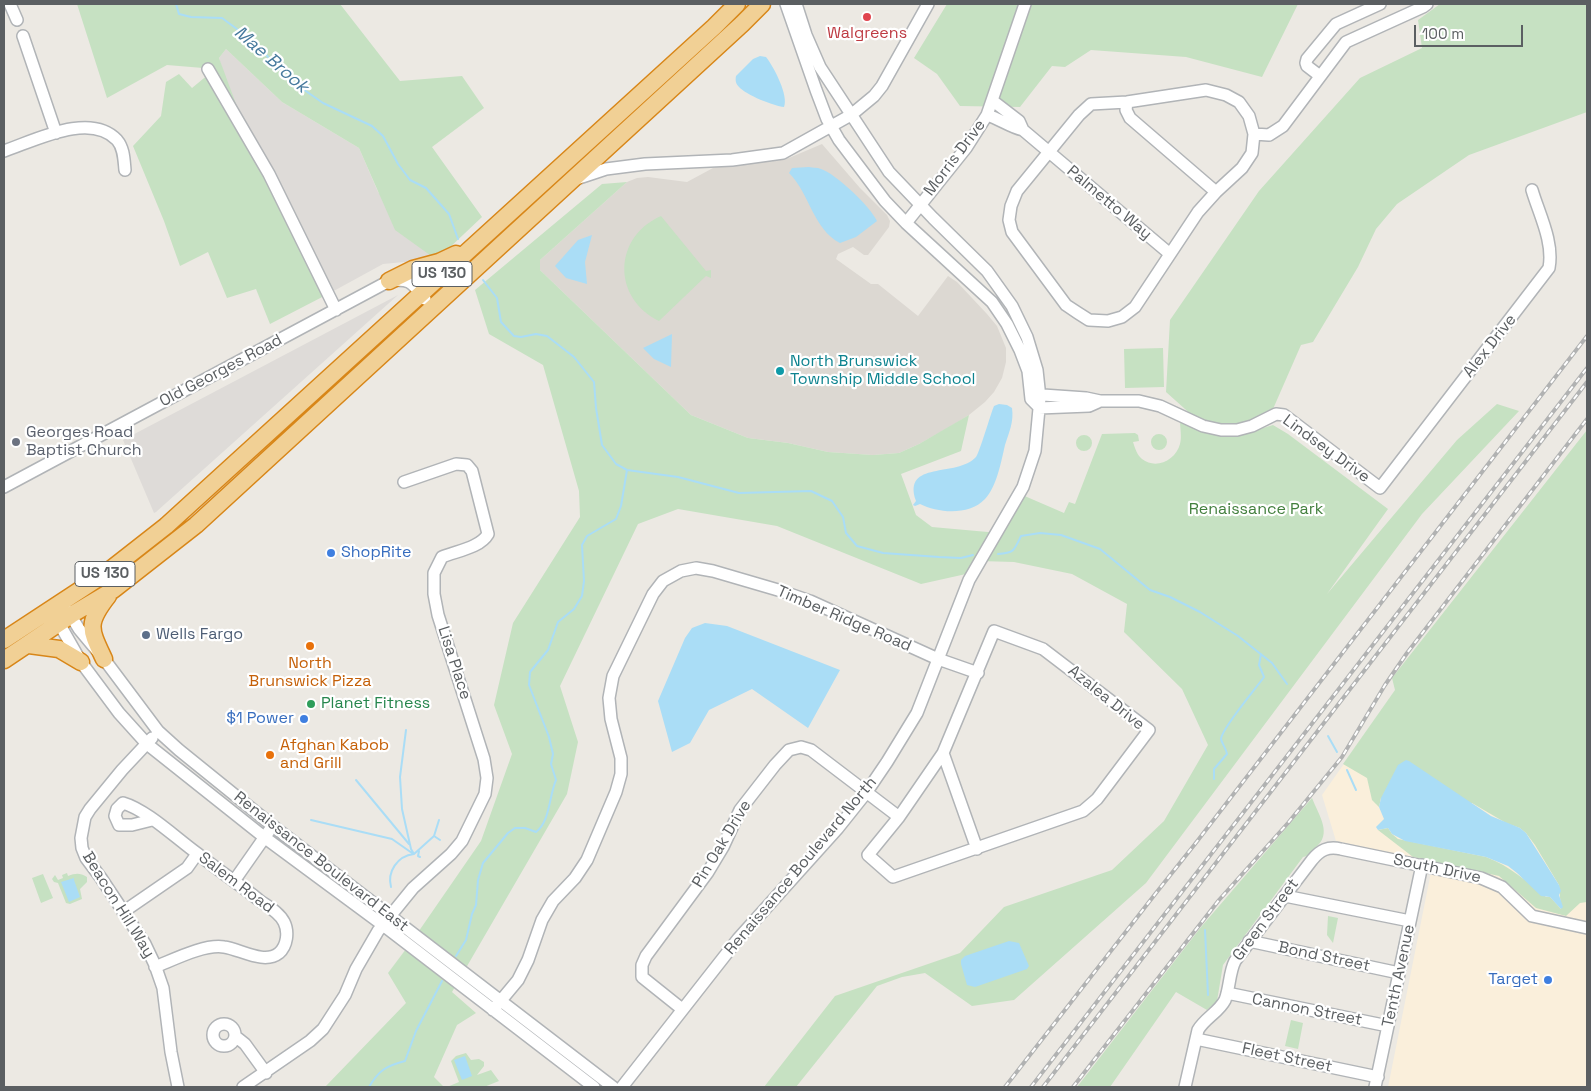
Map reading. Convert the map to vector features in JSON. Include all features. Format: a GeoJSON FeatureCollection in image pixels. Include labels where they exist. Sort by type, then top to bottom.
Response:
{"type":"FeatureCollection","features":[{"type":"Feature","properties":{"kind":"highway","name":"US 130"},"geometry":{"type":"LineString","coordinates":[[4,660],[28,645],[106,573],[166,526],[737,4]]}},
{"type":"Feature","properties":{"kind":"highway","name":"US 130"},"geometry":{"type":"LineString","coordinates":[[4,640],[113,590],[208,515],[762,4]]}},
{"type":"Feature","properties":{"kind":"highway"},"geometry":{"type":"LineString","coordinates":[[389,281],[413,269],[439,262],[470,248]]}},
{"type":"Feature","properties":{"kind":"highway"},"geometry":{"type":"LineString","coordinates":[[104,659],[93,635],[91,625],[96,611],[113,590]]}},
{"type":"Feature","properties":{"kind":"highway"},"geometry":{"type":"LineString","coordinates":[[28,645],[59,648],[82,662]]}},
{"type":"Feature","properties":{"kind":"street"},"geometry":{"type":"LineString","coordinates":[[10,4],[16,20]]}},
{"type":"Feature","properties":{"kind":"street","name":"Renaissance Boulevard North"},"geometry":{"type":"LineString","coordinates":[[786,4],[831,127],[866,178],[885,201],[906,223],[992,302],[1007,324],[1020,350],[1037,401]]}},
{"type":"Feature","properties":{"kind":"street","name":"Renaissance Boulevard North"},"geometry":{"type":"LineString","coordinates":[[622,1087],[738,939],[838,828],[866,793],[887,762],[917,713],[969,580],[1023,487],[1035,451],[1037,401],[1034,362],[1027,337],[1012,306],[988,271],[889,172],[820,67],[806,35],[796,4]]}},
{"type":"Feature","properties":{"kind":"street"},"geometry":{"type":"LineString","coordinates":[[570,181],[606,169],[645,164],[732,160],[783,153],[851,115],[874,96],[882,86],[928,4]]}},
{"type":"Feature","properties":{"kind":"street","name":"Morris Drive"},"geometry":{"type":"LineString","coordinates":[[906,223],[966,148],[988,115],[1025,4]]}},
{"type":"Feature","properties":{"kind":"street"},"geometry":{"type":"LineString","coordinates":[[1320,76],[1308,66],[1306,63],[1307,59],[1336,24],[1380,4]]}},
{"type":"Feature","properties":{"kind":"street"},"geometry":{"type":"LineString","coordinates":[[1254,134],[1269,135],[1283,126],[1346,42],[1427,4]]}},
{"type":"Feature","properties":{"kind":"street"},"geometry":{"type":"LineString","coordinates":[[23,36],[56,133]]}},
{"type":"Feature","properties":{"kind":"street"},"geometry":{"type":"LineString","coordinates":[[208,69],[269,174],[336,310]]}},
{"type":"Feature","properties":{"kind":"street"},"geometry":{"type":"LineString","coordinates":[[1206,90],[1226,95],[1239,102],[1249,116],[1254,134],[1252,153],[1242,168],[1216,192],[1185,229],[1134,307],[1122,317],[1108,321],[1089,320],[1066,305],[1012,232],[1009,220],[1011,206],[1017,191],[1078,115],[1091,104],[1127,102],[1206,90]]}},
{"type":"Feature","properties":{"kind":"street"},"geometry":{"type":"LineString","coordinates":[[993,101],[1019,121],[1023,130]]}},
{"type":"Feature","properties":{"kind":"street"},"geometry":{"type":"LineString","coordinates":[[1127,102],[1126,110],[1130,118],[1216,192]]}},
{"type":"Feature","properties":{"kind":"street"},"geometry":{"type":"LineString","coordinates":[[988,115],[996,117],[1012,128],[1023,130]]}},
{"type":"Feature","properties":{"kind":"street"},"geometry":{"type":"LineString","coordinates":[[4,151],[70,128],[89,128],[106,133],[117,141],[123,152],[125,170]]}},
{"type":"Feature","properties":{"kind":"street","name":"Palmetto Way"},"geometry":{"type":"LineString","coordinates":[[1023,130],[1170,254]]}},
{"type":"Feature","properties":{"kind":"street","name":"Alex Drive"},"geometry":{"type":"LineString","coordinates":[[1380,488],[1549,268],[1550,248],[1532,190]]}},
{"type":"Feature","properties":{"kind":"street"},"geometry":{"type":"LineString","coordinates":[[389,281],[403,279],[411,283],[433,308]]}},
{"type":"Feature","properties":{"kind":"street","name":"Old Georges Road"},"geometry":{"type":"LineString","coordinates":[[4,487],[389,281]]}},
{"type":"Feature","properties":{"kind":"street","name":"Lindsey Drive"},"geometry":{"type":"LineString","coordinates":[[1037,401],[1052,395],[1100,401],[1138,401],[1160,406],[1203,426],[1221,430],[1237,430],[1252,426],[1276,414],[1284,415],[1380,488]]}},
{"type":"Feature","properties":{"kind":"street","name":"Lisa Place"},"geometry":{"type":"LineString","coordinates":[[387,920],[413,888],[451,854],[462,841],[485,794],[486,778],[484,759],[438,615],[434,594],[434,573],[442,558],[485,540],[488,534],[472,471],[467,465],[456,464],[404,482]]}},
{"type":"Feature","properties":{"kind":"street","name":"Timber Ridge Road"},"geometry":{"type":"LineString","coordinates":[[496,1005],[518,980],[528,960],[542,920],[553,901],[575,878],[587,860],[616,792],[621,774],[621,758],[611,718],[609,698],[613,676],[653,594],[663,581],[681,570],[696,568],[713,571],[810,601],[938,658]]}},
{"type":"Feature","properties":{"kind":"street","name":"Renaissance Boulevard East"},"geometry":{"type":"LineString","coordinates":[[61,613],[79,629],[104,659],[158,731],[179,750],[387,920],[496,1005],[594,1087]]}},
{"type":"Feature","properties":{"kind":"street","name":"Renaissance Boulevard East"},"geometry":{"type":"LineString","coordinates":[[61,613],[82,662],[119,714],[147,744],[264,837],[387,920]]}},
{"type":"Feature","properties":{"kind":"street","name":"Azalea Drive"},"geometry":{"type":"LineString","coordinates":[[994,631],[1043,649],[1149,730],[1097,800],[1083,811],[893,877],[868,855],[899,817],[943,753],[994,631]]}},
{"type":"Feature","properties":{"kind":"street"},"geometry":{"type":"LineString","coordinates":[[938,658],[978,673]]}},
{"type":"Feature","properties":{"kind":"street","name":"Beacon Hill Way"},"geometry":{"type":"LineString","coordinates":[[158,731],[122,770],[90,809],[81,829],[82,848],[86,858],[145,944],[156,967],[163,988],[170,1052],[178,1087]]}},
{"type":"Feature","properties":{"kind":"street","name":"Pin Oak Drive"},"geometry":{"type":"LineString","coordinates":[[682,1010],[642,977],[642,965],[646,956],[708,872],[723,847],[740,810],[775,765],[789,750],[801,747],[811,750],[866,793]]}},
{"type":"Feature","properties":{"kind":"street"},"geometry":{"type":"LineString","coordinates":[[943,753],[977,849]]}},
{"type":"Feature","properties":{"kind":"street"},"geometry":{"type":"LineString","coordinates":[[866,793],[899,817]]}},
{"type":"Feature","properties":{"kind":"street","name":"Salem Road"},"geometry":{"type":"LineString","coordinates":[[152,820],[279,916],[287,930],[280,952],[274,956],[257,957],[221,946],[187,954],[156,967]]}},
{"type":"Feature","properties":{"kind":"street"},"geometry":{"type":"LineString","coordinates":[[234,881],[273,826]]}},
{"type":"Feature","properties":{"kind":"street","name":"Green Street"},"geometry":{"type":"LineString","coordinates":[[1185,1087],[1196,1039],[1203,1022],[1222,1004],[1233,964],[1317,854],[1326,848],[1333,848]]}},
{"type":"Feature","properties":{"kind":"street","name":"South Drive"},"geometry":{"type":"LineString","coordinates":[[1333,848],[1488,880],[1507,891],[1532,916],[1587,928]]}},
{"type":"Feature","properties":{"kind":"street"},"geometry":{"type":"LineString","coordinates":[[123,912],[187,868],[197,854]]}},
{"type":"Feature","properties":{"kind":"street","name":"Tenth Avenue"},"geometry":{"type":"LineString","coordinates":[[1376,1082],[1422,865]]}},
{"type":"Feature","properties":{"kind":"street"},"geometry":{"type":"LineString","coordinates":[[1285,896],[1410,921]]}},
{"type":"Feature","properties":{"kind":"street"},"geometry":{"type":"LineString","coordinates":[[243,1087],[310,1042],[323,1029],[345,995],[367,948],[387,920]]}},
{"type":"Feature","properties":{"kind":"street","name":"Bond Street"},"geometry":{"type":"LineString","coordinates":[[1249,941],[1399,973]]}},
{"type":"Feature","properties":{"kind":"street","name":"Cannon Street"},"geometry":{"type":"LineString","coordinates":[[1226,993],[1388,1026]]}},
{"type":"Feature","properties":{"kind":"street","name":"Renaissance Boulevard East"},"geometry":{"type":"LineString","coordinates":[[496,1005],[613,1087]]}},
{"type":"Feature","properties":{"kind":"street"},"geometry":{"type":"LineString","coordinates":[[235,1036],[245,1044],[266,1073]]}},
{"type":"Feature","properties":{"kind":"street","name":"Fleet Street"},"geometry":{"type":"LineString","coordinates":[[1196,1039],[1376,1082]]}},
{"type":"Feature","properties":{"kind":"shaded area"},"geometry":{"type":"Polygon","coordinates":[[[226,49],[282,102],[359,148],[378,192],[436,260],[423,272],[404,262],[383,264],[330,293],[240,131],[219,58],[226,49]]]}},
{"type":"Feature","properties":{"kind":"shaded area"},"geometry":{"type":"Polygon","coordinates":[[[822,144],[860,188],[887,215],[890,221],[889,227],[868,255],[864,255],[853,247],[838,254],[836,259],[871,284],[878,284],[918,316],[948,276],[957,282],[997,326],[1006,348],[1006,362],[1002,378],[994,392],[985,402],[948,428],[899,453],[873,455],[828,452],[788,443],[748,438],[691,415],[540,270],[540,260],[627,182],[637,178],[648,177],[687,182],[713,168],[723,165],[775,161],[789,158],[822,144]]]}},
{"type":"Feature","properties":{"kind":"shaded area"},"geometry":{"type":"Polygon","coordinates":[[[398,295],[156,512],[154,513],[123,440],[398,295]]]}},
{"type":"Feature","properties":{"kind":"shaded area"},"geometry":{"type":"Polygon","coordinates":[[[1396,690],[1587,820],[1587,1087],[1388,1087],[1433,862],[1336,841],[1322,795],[1396,690]]]}},
{"type":"Feature","properties":{"kind":"green space"},"geometry":{"type":"Polygon","coordinates":[[[77,4],[340,4],[400,81],[462,76],[484,108],[432,147],[482,217],[446,251],[434,258],[395,230],[359,148],[282,102],[226,49],[219,58],[239,112],[240,131],[330,293],[270,324],[256,289],[227,298],[208,252],[180,266],[164,221],[133,146],[161,116],[166,82],[179,74],[192,88],[215,69],[167,65],[107,98],[77,4]]]}},
{"type":"Feature","properties":{"kind":"green space"},"geometry":{"type":"Polygon","coordinates":[[[947,4],[1298,4],[1262,77],[1186,57],[1091,50],[1065,67],[1052,66],[1020,107],[960,106],[937,74],[914,58],[947,4]]]}},
{"type":"Feature","properties":{"kind":"green space"},"geometry":{"type":"Polygon","coordinates":[[[1440,4],[1587,4],[1587,112],[1469,155],[1397,204],[1376,229],[1358,267],[1313,342],[1301,345],[1273,409],[1243,424],[1204,426],[1166,392],[1170,320],[1259,191],[1360,78],[1422,48],[1418,20],[1440,4]]]}},
{"type":"Feature","properties":{"kind":"green space","name":"Renaissance Park"},"geometry":{"type":"Polygon","coordinates":[[[627,182],[540,260],[540,270],[691,415],[748,438],[788,443],[828,452],[873,455],[899,453],[919,444],[969,415],[961,451],[901,474],[916,515],[932,527],[999,533],[1020,494],[1064,513],[1069,502],[1075,504],[1102,434],[1135,433],[1138,435],[1139,441],[1133,442],[1136,451],[1142,459],[1153,464],[1165,462],[1178,450],[1181,438],[1180,420],[1247,433],[1273,425],[1288,434],[1388,509],[1327,594],[1457,440],[1497,404],[1519,411],[1422,514],[1146,883],[1014,1000],[972,1006],[925,973],[902,977],[877,986],[796,1087],[764,1087],[835,996],[960,953],[1004,907],[1112,870],[1164,821],[1208,745],[1182,689],[1124,632],[1127,604],[1072,574],[1014,562],[979,561],[975,572],[921,584],[777,526],[678,509],[638,524],[560,686],[578,742],[567,794],[452,992],[476,1013],[457,1025],[434,1077],[444,1087],[325,1087],[406,1003],[388,973],[481,841],[512,754],[494,705],[513,623],[580,517],[579,491],[543,365],[489,334],[475,290],[602,184],[627,182]]]}},
{"type":"Feature","properties":{"kind":"green space"},"geometry":{"type":"Polygon","coordinates":[[[661,216],[706,271],[711,270],[711,278],[706,276],[659,321],[644,311],[633,298],[626,283],[624,268],[627,252],[634,238],[645,226],[661,216]]]}},
{"type":"Feature","properties":{"kind":"green space"},"geometry":{"type":"Polygon","coordinates":[[[1163,348],[1164,387],[1125,388],[1124,349],[1163,348]]]}},
{"type":"Feature","properties":{"kind":"green space"},"geometry":{"type":"Polygon","coordinates":[[[1587,430],[1587,902],[1580,903],[1566,916],[1536,908],[1499,876],[1413,857],[1378,830],[1388,828],[1398,839],[1486,857],[1518,874],[1546,897],[1550,897],[1561,909],[1559,885],[1535,845],[1520,828],[1506,823],[1472,803],[1381,798],[1379,807],[1372,800],[1367,778],[1343,764],[1395,690],[1392,678],[1587,430]]]}},
{"type":"Feature","properties":{"kind":"green space"},"geometry":{"type":"Polygon","coordinates":[[[1159,434],[1165,436],[1167,442],[1165,448],[1159,450],[1153,448],[1151,442],[1153,436],[1159,434]]]}},
{"type":"Feature","properties":{"kind":"green space"},"geometry":{"type":"Polygon","coordinates":[[[1084,435],[1090,437],[1092,443],[1090,449],[1084,451],[1078,449],[1076,443],[1078,437],[1084,435]]]}},
{"type":"Feature","properties":{"kind":"green space"},"geometry":{"type":"Polygon","coordinates":[[[1312,798],[1323,824],[1323,837],[1320,843],[1308,855],[1303,857],[1223,965],[1217,1001],[1207,1010],[1176,992],[1110,1087],[1077,1087],[1201,927],[1312,798]]]}},
{"type":"Feature","properties":{"kind":"green space"},"geometry":{"type":"Polygon","coordinates":[[[67,873],[68,876],[78,874],[87,877],[87,882],[80,889],[82,899],[70,904],[66,903],[58,883],[52,879],[55,875],[58,880],[63,878],[62,875],[67,873]]]}},
{"type":"Feature","properties":{"kind":"green space"},"geometry":{"type":"Polygon","coordinates":[[[43,874],[53,898],[41,903],[32,878],[43,874]]]}},
{"type":"Feature","properties":{"kind":"green space"},"geometry":{"type":"Polygon","coordinates":[[[1328,916],[1338,918],[1333,943],[1327,935],[1328,916]]]}},
{"type":"Feature","properties":{"kind":"green space"},"geometry":{"type":"Polygon","coordinates":[[[1291,1020],[1303,1023],[1298,1049],[1285,1046],[1291,1020]]]}},
{"type":"Feature","properties":{"kind":"green space"},"geometry":{"type":"Polygon","coordinates":[[[466,1053],[471,1060],[479,1059],[484,1062],[484,1066],[477,1075],[491,1070],[499,1081],[484,1087],[447,1087],[459,1082],[451,1061],[456,1056],[466,1053]]]}},
{"type":"Feature","properties":{"kind":"water"},"geometry":{"type":"Polygon","coordinates":[[[760,56],[766,57],[777,74],[783,89],[784,107],[754,97],[736,84],[736,76],[753,59],[760,56]]]}},
{"type":"Feature","properties":{"kind":"water"},"geometry":{"type":"Polygon","coordinates":[[[792,168],[820,168],[835,177],[860,199],[877,221],[856,237],[840,243],[831,237],[818,220],[796,181],[789,173],[792,168]]]}},
{"type":"Feature","properties":{"kind":"water"},"geometry":{"type":"Polygon","coordinates":[[[592,235],[585,262],[587,284],[566,278],[555,266],[578,240],[592,235]]]}},
{"type":"Feature","properties":{"kind":"water"},"geometry":{"type":"Polygon","coordinates":[[[672,334],[671,367],[654,359],[643,348],[672,334]]]}},
{"type":"Feature","properties":{"kind":"water"},"geometry":{"type":"Polygon","coordinates":[[[999,404],[1012,408],[1012,422],[996,481],[985,499],[971,508],[953,511],[944,511],[920,504],[913,505],[916,501],[914,488],[917,480],[924,475],[957,467],[976,457],[994,406],[999,404]]]}},
{"type":"Feature","properties":{"kind":"water"},"geometry":{"type":"Polygon","coordinates":[[[705,623],[727,626],[840,670],[808,728],[752,689],[709,710],[690,743],[672,752],[658,701],[685,638],[692,628],[705,623]]]}},
{"type":"Feature","properties":{"kind":"water"},"geometry":{"type":"Polygon","coordinates":[[[1406,760],[1491,816],[1520,828],[1526,833],[1559,885],[1561,891],[1559,895],[1563,907],[1561,909],[1550,897],[1541,896],[1508,866],[1486,857],[1405,841],[1392,834],[1388,828],[1378,830],[1376,827],[1384,819],[1379,807],[1381,798],[1398,765],[1406,760]]]}},
{"type":"Feature","properties":{"kind":"water"},"geometry":{"type":"Polygon","coordinates":[[[74,878],[80,897],[69,902],[61,882],[74,878]]]}},
{"type":"Feature","properties":{"kind":"water"},"geometry":{"type":"Polygon","coordinates":[[[1009,941],[1019,943],[1029,966],[1027,969],[975,987],[967,985],[961,960],[965,956],[1009,941]]]}},
{"type":"Feature","properties":{"kind":"water"},"geometry":{"type":"Polygon","coordinates":[[[465,1056],[472,1076],[462,1080],[454,1060],[465,1056]]]}},
{"type":"Feature","properties":{"kind":"waterway","name":"Mae Brook"},"geometry":{"type":"LineString","coordinates":[[176,4],[179,14],[191,17],[222,18],[253,41],[290,80],[323,103],[372,126],[383,136],[398,164],[410,180],[426,188],[449,214],[458,239]]}},
{"type":"Feature","properties":{"kind":"waterway"},"geometry":{"type":"LineString","coordinates":[[483,280],[497,298],[501,322],[514,336],[521,337],[536,334],[547,336],[574,357],[594,382],[602,445],[616,464],[627,470],[678,477],[739,493],[811,491],[832,501],[843,517],[846,533],[857,546],[883,553],[961,558],[973,555]]}},
{"type":"Feature","properties":{"kind":"waterway"},"geometry":{"type":"LineString","coordinates":[[456,956],[466,940],[476,905],[478,880],[483,863],[508,833],[515,828],[525,828],[536,832],[541,828],[547,815],[556,780],[551,764],[553,754],[549,737],[529,685],[530,672],[548,650],[558,622],[574,609],[582,596],[584,581],[582,545],[587,536],[616,519],[621,506],[627,470]]}},
{"type":"Feature","properties":{"kind":"waterway"},"geometry":{"type":"LineString","coordinates":[[998,554],[1013,550],[1021,536],[1040,533],[1061,535],[1100,549],[1150,590],[1170,597],[1200,612],[1238,636],[1272,663],[1287,684]]}},
{"type":"Feature","properties":{"kind":"waterway"},"geometry":{"type":"LineString","coordinates":[[1214,779],[1214,769],[1227,754],[1221,739],[1223,734],[1264,677],[1259,665],[1261,654]]}},
{"type":"Feature","properties":{"kind":"waterway"},"geometry":{"type":"LineString","coordinates":[[406,730],[400,777],[402,809],[411,849],[414,854],[434,836],[440,840]]}},
{"type":"Feature","properties":{"kind":"waterway"},"geometry":{"type":"LineString","coordinates":[[1328,736],[1337,752]]}},
{"type":"Feature","properties":{"kind":"waterway"},"geometry":{"type":"LineString","coordinates":[[1347,770],[1356,790]]}},
{"type":"Feature","properties":{"kind":"waterway"},"geometry":{"type":"LineString","coordinates":[[356,780],[409,844]]}},
{"type":"Feature","properties":{"kind":"waterway"},"geometry":{"type":"LineString","coordinates":[[311,820],[392,839],[412,853]]}},
{"type":"Feature","properties":{"kind":"waterway"},"geometry":{"type":"LineString","coordinates":[[434,836],[439,820]]}},
{"type":"Feature","properties":{"kind":"waterway"},"geometry":{"type":"LineString","coordinates":[[419,851],[418,856],[420,857]]}},
{"type":"Feature","properties":{"kind":"waterway"},"geometry":{"type":"LineString","coordinates":[[391,887],[392,870],[398,861],[414,854]]}},
{"type":"Feature","properties":{"kind":"waterway"},"geometry":{"type":"LineString","coordinates":[[1205,930],[1208,995]]}},
{"type":"Feature","properties":{"kind":"waterway"},"geometry":{"type":"LineString","coordinates":[[369,1087],[376,1076],[384,1070],[405,1061],[416,1031],[442,981]]}},
{"type":"Feature","properties":{"kind":"railway"},"geometry":{"type":"LineString","coordinates":[[1005,1087],[1587,336]]}},
{"type":"Feature","properties":{"kind":"railway"},"geometry":{"type":"LineString","coordinates":[[1031,1087],[1587,368]]}},
{"type":"Feature","properties":{"kind":"railway"},"geometry":{"type":"LineString","coordinates":[[1043,1087],[1587,382]]}},
{"type":"Feature","properties":{"kind":"railway"},"geometry":{"type":"LineString","coordinates":[[1073,1087],[1219,900],[1288,823],[1342,757],[1385,685],[1407,653],[1587,419]]}},
{"type":"Feature","properties":{"kind":"place","name":"Walgreens"},"geometry":{"type":"Point","coordinates":[867,17]}},
{"type":"Feature","properties":{"kind":"place","name":"North Brunswick Township Middle School"},"geometry":{"type":"Point","coordinates":[780,371]}},
{"type":"Feature","properties":{"kind":"place","name":"Georges Road Baptist Church"},"geometry":{"type":"Point","coordinates":[16,442]}},
{"type":"Feature","properties":{"kind":"place","name":"ShopRite"},"geometry":{"type":"Point","coordinates":[331,553]}},
{"type":"Feature","properties":{"kind":"place","name":"Wells Fargo"},"geometry":{"type":"Point","coordinates":[146,635]}},
{"type":"Feature","properties":{"kind":"place","name":"North Brunswick Pizza"},"geometry":{"type":"Point","coordinates":[310,646]}},
{"type":"Feature","properties":{"kind":"place","name":"Planet Fitness"},"geometry":{"type":"Point","coordinates":[311,704]}},
{"type":"Feature","properties":{"kind":"place","name":"$1 Power"},"geometry":{"type":"Point","coordinates":[304,719]}},
{"type":"Feature","properties":{"kind":"place","name":"Afghan Kabob and Grill"},"geometry":{"type":"Point","coordinates":[270,755]}},
{"type":"Feature","properties":{"kind":"place","name":"Target"},"geometry":{"type":"Point","coordinates":[1548,980]}}]}
